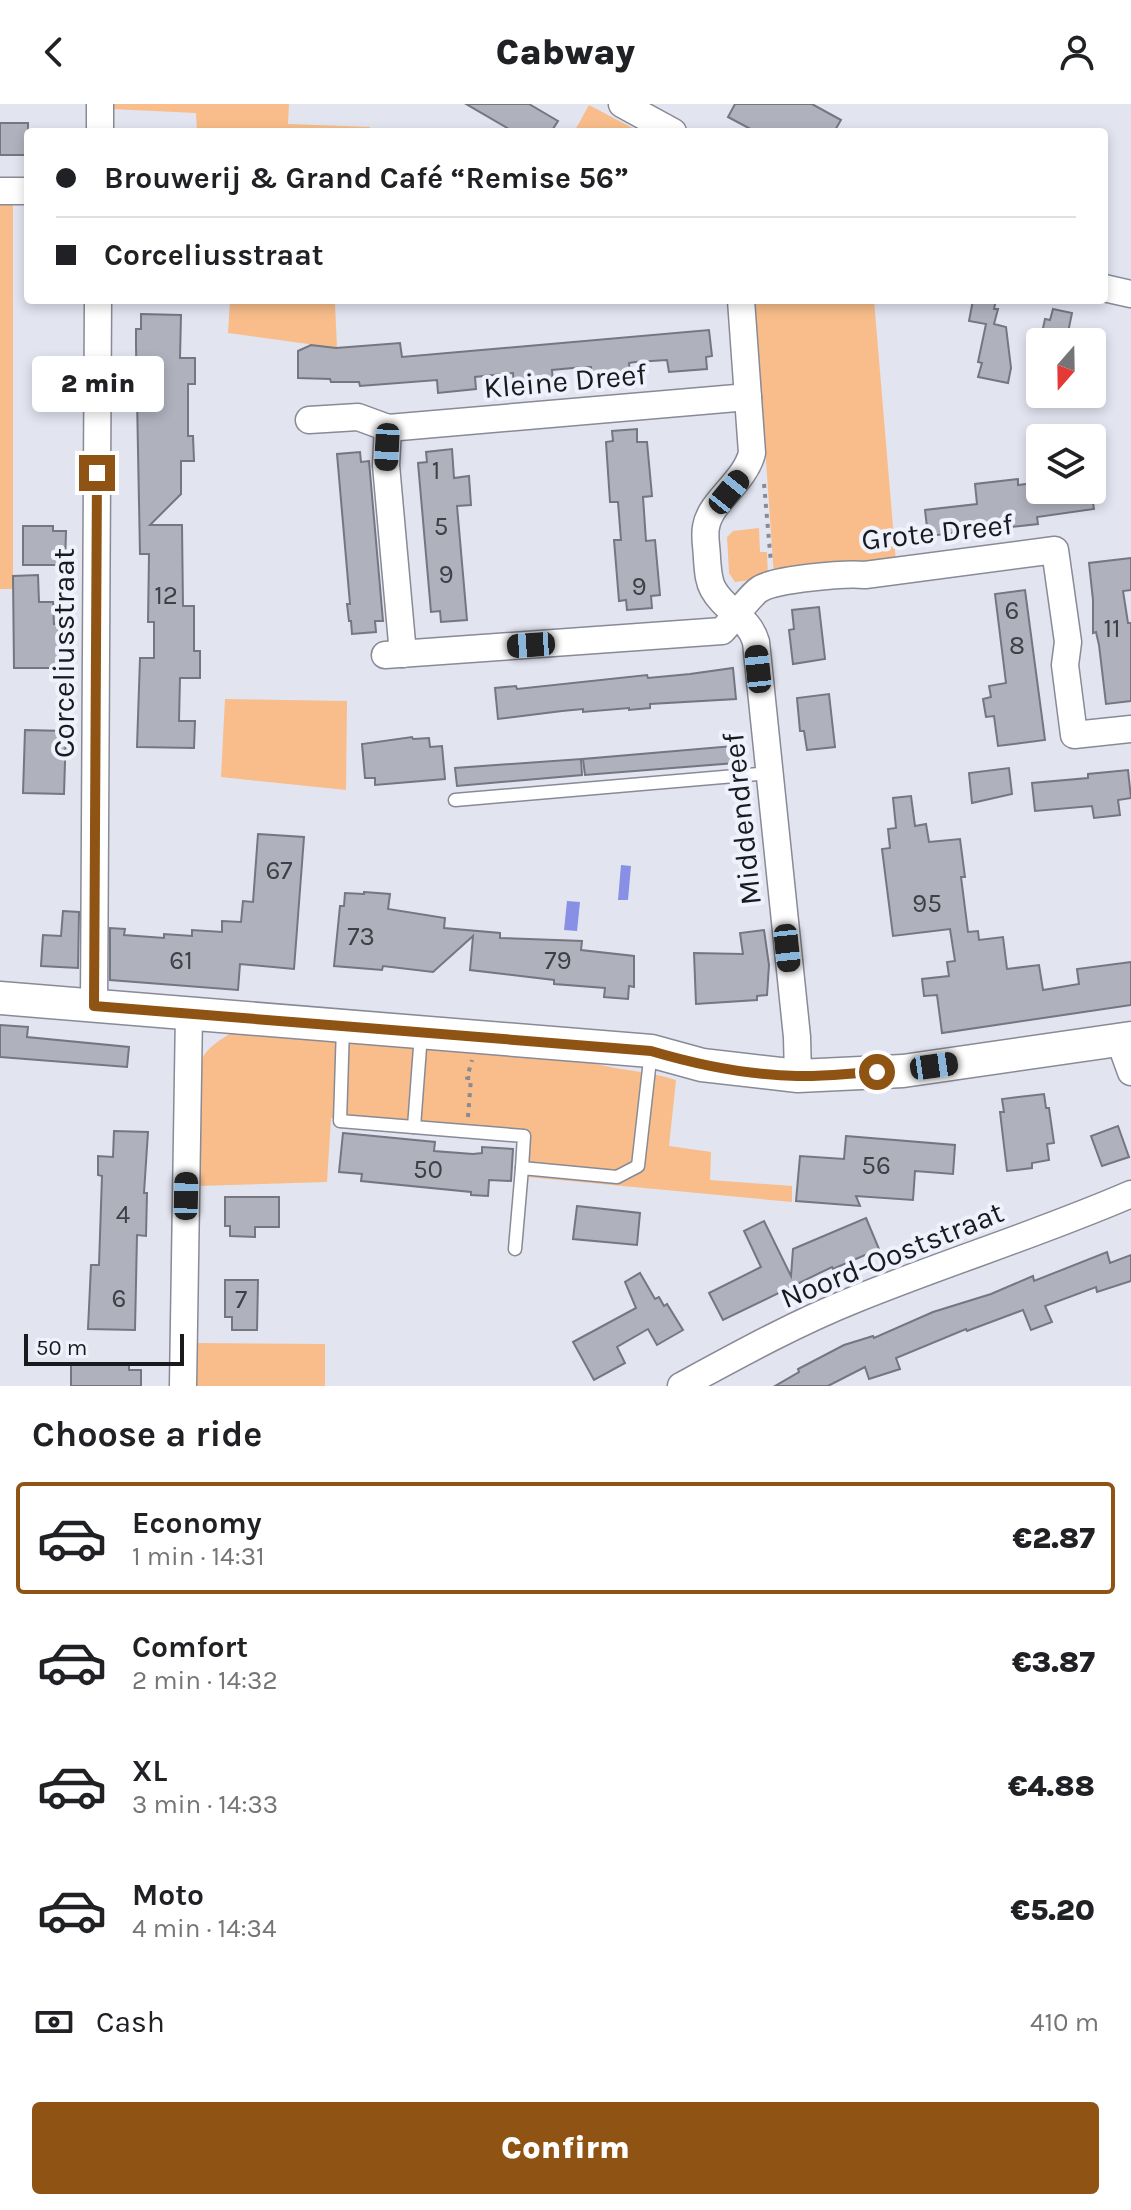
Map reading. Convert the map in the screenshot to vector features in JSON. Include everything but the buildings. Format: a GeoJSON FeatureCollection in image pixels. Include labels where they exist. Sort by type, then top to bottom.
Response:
{"type":"FeatureCollection","features":[{"type":"Feature","properties":{"kind":"street"},"geometry":{"type":"LineString","coordinates":[[100,104],[100,128]]}},
{"type":"Feature","properties":{"kind":"street"},"geometry":{"type":"LineString","coordinates":[[622,104],[666,128]]}},
{"type":"Feature","properties":{"kind":"street"},"geometry":{"type":"LineString","coordinates":[[0,191],[24,191]]}},
{"type":"Feature","properties":{"kind":"street"},"geometry":{"type":"LineString","coordinates":[[1108,289],[1131,294]]}},
{"type":"Feature","properties":{"kind":"street","name":"Corceliusstraat"},"geometry":{"type":"LineString","coordinates":[[94,1006],[98,304]]}},
{"type":"Feature","properties":{"kind":"street"},"geometry":{"type":"LineString","coordinates":[[741,304],[752,453]]}},
{"type":"Feature","properties":{"kind":"street","name":"Kleine Dreef"},"geometry":{"type":"LineString","coordinates":[[309,420],[358,417],[388,428],[748,397]]}},
{"type":"Feature","properties":{"kind":"street"},"geometry":{"type":"LineString","coordinates":[[388,428],[386,465],[394,654],[722,631],[738,614]]}},
{"type":"Feature","properties":{"kind":"street","name":"Middendreef"},"geometry":{"type":"LineString","coordinates":[[752,453],[746,470],[711,514],[706,527],[711,587],[749,625],[756,642],[797,1037],[798,1076]]}},
{"type":"Feature","properties":{"kind":"street","name":"Grote Dreef"},"geometry":{"type":"LineString","coordinates":[[738,614],[759,589],[773,585],[842,573],[865,575],[1055,550],[1068,642],[1065,665],[1074,735],[1131,729]]}},
{"type":"Feature","properties":{"kind":"street"},"geometry":{"type":"LineString","coordinates":[[0,998],[651,1051],[702,1065],[798,1076],[903,1071],[1125,1039],[1131,1072]]}},
{"type":"Feature","properties":{"kind":"street"},"geometry":{"type":"LineString","coordinates":[[183,1386],[189,1013]]}},
{"type":"Feature","properties":{"kind":"street","name":"Noord-Ooststraat"},"geometry":{"type":"LineString","coordinates":[[681,1386],[771,1338],[855,1299],[1075,1219],[1131,1194]]}},
{"type":"Feature","properties":{"kind":"lane"},"geometry":{"type":"LineString","coordinates":[[455,800],[769,773]]}},
{"type":"Feature","properties":{"kind":"lane"},"geometry":{"type":"LineString","coordinates":[[343,1027],[340,1121],[524,1136],[515,1249]]}},
{"type":"Feature","properties":{"kind":"lane"},"geometry":{"type":"LineString","coordinates":[[414,1127],[421,1033]]}},
{"type":"Feature","properties":{"kind":"lane"},"geometry":{"type":"LineString","coordinates":[[522,1168],[617,1177],[638,1166],[651,1051]]}},
{"type":"Feature","properties":{"kind":"path"},"geometry":{"type":"LineString","coordinates":[[752,453],[762,465],[773,585]]}},
{"type":"Feature","properties":{"kind":"path"},"geometry":{"type":"LineString","coordinates":[[467,1131],[471,1078],[467,1078],[468,1070],[471,1070],[474,1037]]}},
{"type":"Feature","properties":{"kind":"shaded area"},"geometry":{"type":"Polygon","coordinates":[[[112,104],[289,104],[288,124],[370,128],[197,128],[196,113],[112,109],[112,104]]]}},
{"type":"Feature","properties":{"kind":"shaded area"},"geometry":{"type":"Polygon","coordinates":[[[589,105],[632,128],[576,128],[589,105]]]}},
{"type":"Feature","properties":{"kind":"shaded area"},"geometry":{"type":"Polygon","coordinates":[[[0,201],[13,201],[13,589],[0,589],[0,201]]]}},
{"type":"Feature","properties":{"kind":"shaded area"},"geometry":{"type":"Polygon","coordinates":[[[230,304],[335,304],[337,348],[228,333],[230,304]]]}},
{"type":"Feature","properties":{"kind":"shaded area"},"geometry":{"type":"Polygon","coordinates":[[[755,304],[874,304],[896,563],[774,577],[755,304]]]}},
{"type":"Feature","properties":{"kind":"shaded area"},"geometry":{"type":"Polygon","coordinates":[[[759,528],[760,552],[767,552],[768,578],[735,582],[729,573],[727,537],[733,531],[759,528]]]}},
{"type":"Feature","properties":{"kind":"shaded area"},"geometry":{"type":"Polygon","coordinates":[[[225,699],[347,701],[346,790],[221,777],[225,699]]]}},
{"type":"Feature","properties":{"kind":"shaded area"},"geometry":{"type":"Polygon","coordinates":[[[233,1032],[586,1061],[676,1080],[669,1146],[711,1152],[710,1180],[792,1186],[792,1202],[527,1177],[528,1134],[331,1118],[327,1182],[198,1186],[196,1099],[200,1066],[210,1048],[233,1032]]]}},
{"type":"Feature","properties":{"kind":"shaded area"},"geometry":{"type":"Polygon","coordinates":[[[194,1343],[325,1344],[325,1386],[194,1386],[194,1343]]]}},
{"type":"Feature","properties":{"kind":"water"},"geometry":{"type":"Polygon","coordinates":[[[621,865],[631,866],[628,900],[618,900],[621,865]]]}},
{"type":"Feature","properties":{"kind":"water"},"geometry":{"type":"Polygon","coordinates":[[[567,901],[580,902],[577,931],[564,930],[567,901]]]}},
{"type":"Feature","properties":{"kind":"route"},"geometry":{"type":"LineString","coordinates":[[97,473],[94,1006],[651,1051],[685,1062],[767,1074],[798,1076],[877,1072]]}}]}
